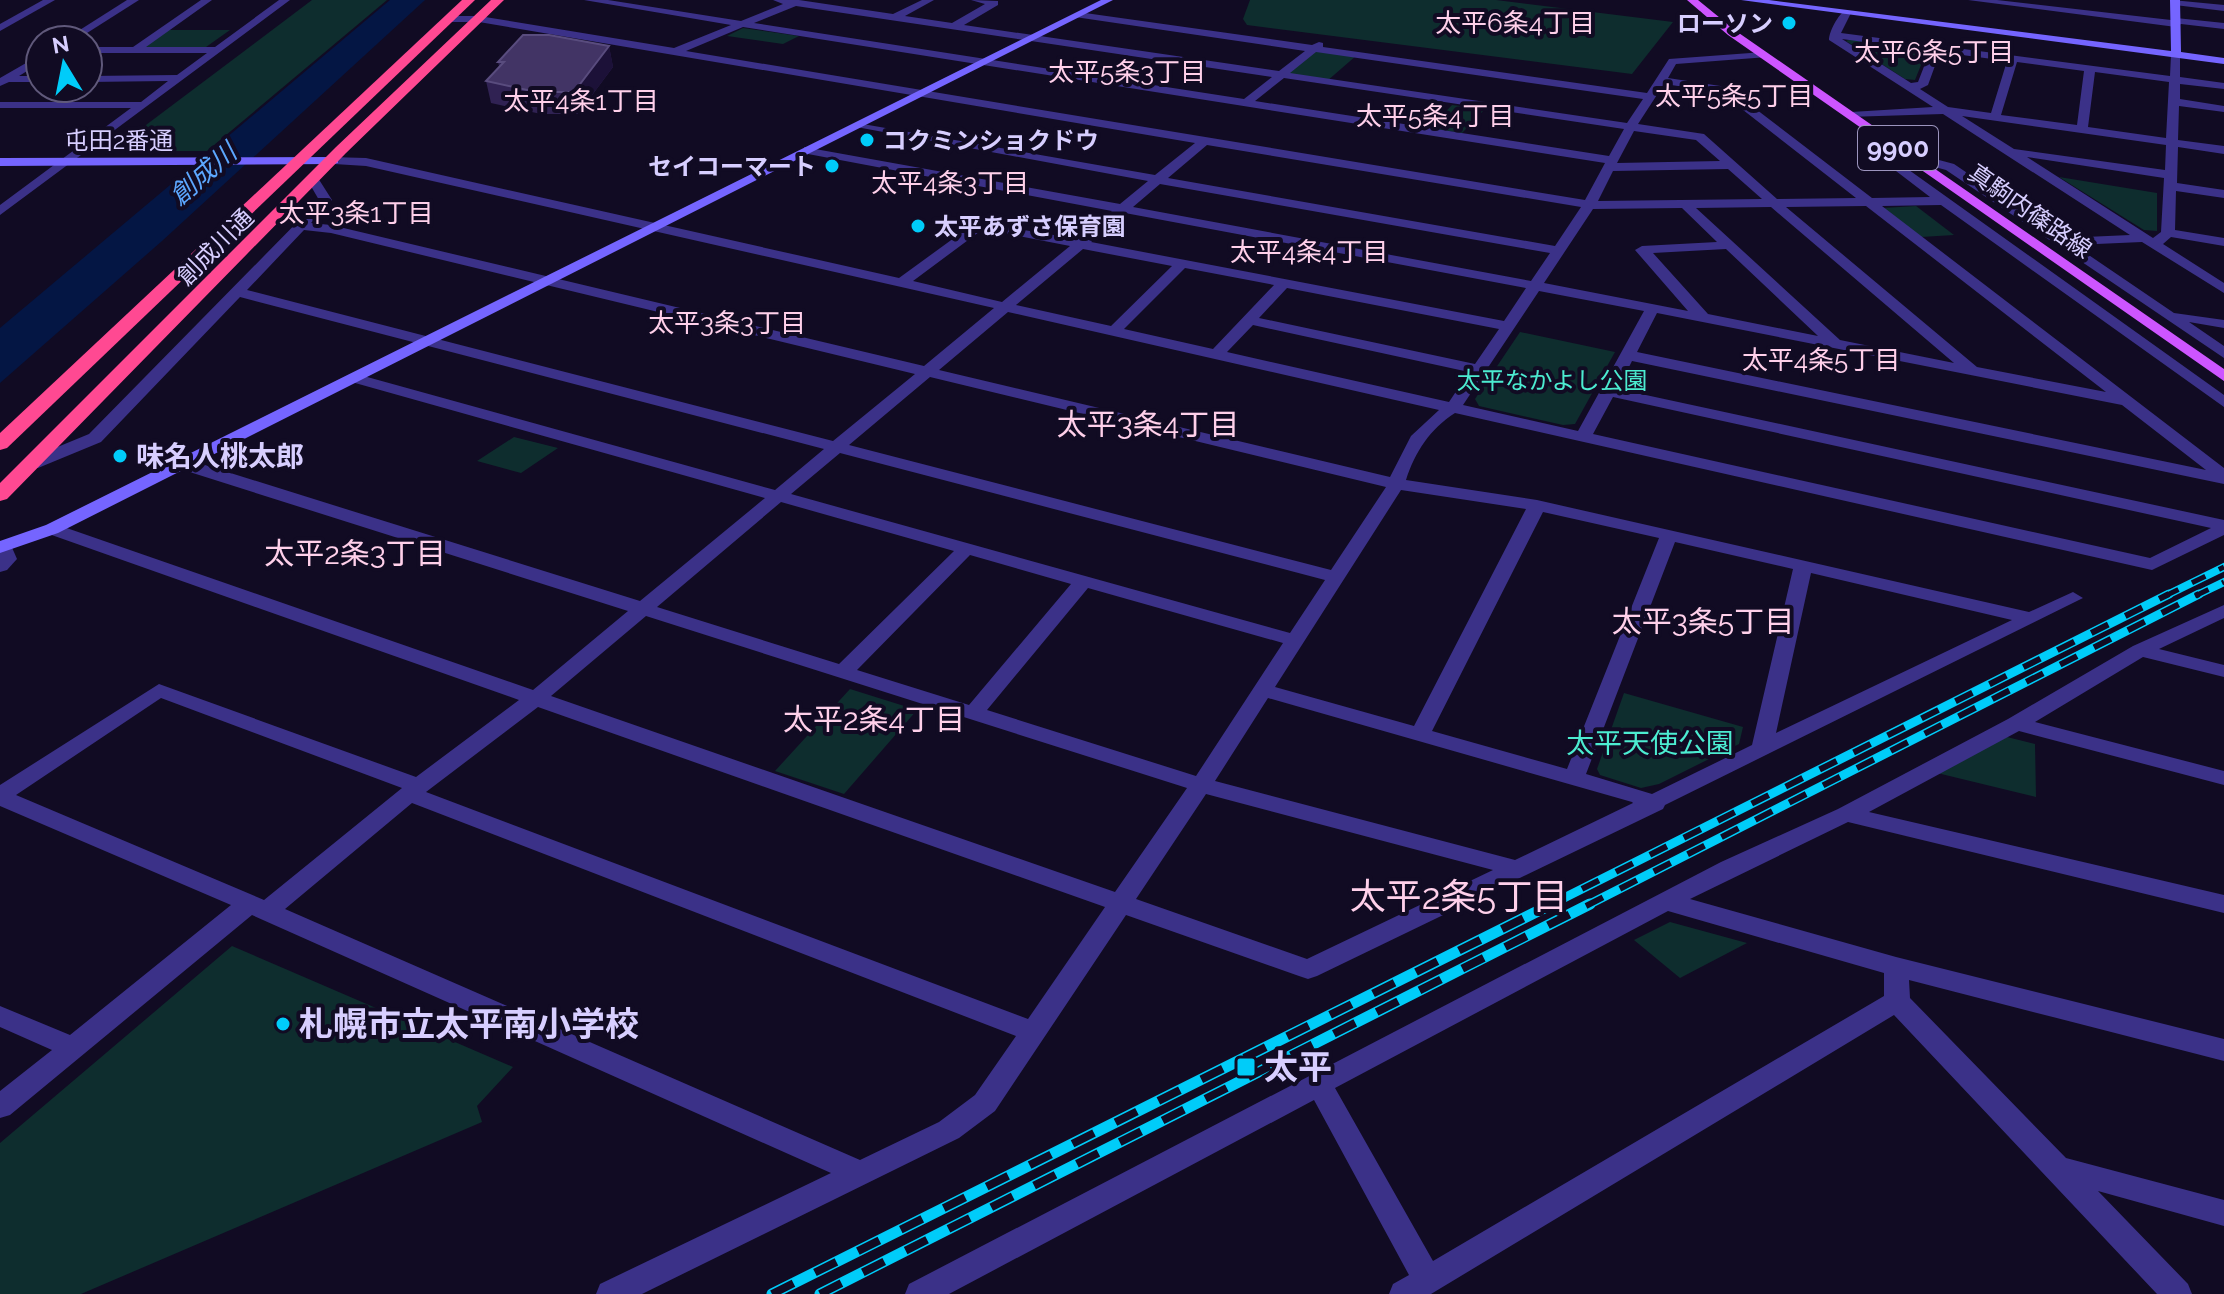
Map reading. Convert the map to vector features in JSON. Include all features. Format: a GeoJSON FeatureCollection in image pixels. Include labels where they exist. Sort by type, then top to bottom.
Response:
{"type":"FeatureCollection","features":[{"type":"Feature","properties":{"kind":"highway","name":"創成川通"},"geometry":{"type":"LineString","coordinates":[[0,444],[469,0]]}},
{"type":"Feature","properties":{"kind":"highway","name":"創成川通"},"geometry":{"type":"LineString","coordinates":[[0,495],[498,0]]}},
{"type":"Feature","properties":{"kind":"main road","name":"真駒内篠路線"},"geometry":{"type":"LineString","coordinates":[[1692,0],[1764,55],[2224,376]]}},
{"type":"Feature","properties":{"kind":"street"},"geometry":{"type":"LineString","coordinates":[[0,28],[50,0]]}},
{"type":"Feature","properties":{"kind":"street"},"geometry":{"type":"LineString","coordinates":[[95,24],[134,0]]}},
{"type":"Feature","properties":{"kind":"street"},"geometry":{"type":"LineString","coordinates":[[134,50],[207,0]]}},
{"type":"Feature","properties":{"kind":"street"},"geometry":{"type":"LineString","coordinates":[[0,211],[285,0]]}},
{"type":"Feature","properties":{"kind":"street"},"geometry":{"type":"LineString","coordinates":[[589,0],[1422,130],[1610,164],[1731,165]]}},
{"type":"Feature","properties":{"kind":"street"},"geometry":{"type":"LineString","coordinates":[[778,0],[1700,137],[1974,371]]}},
{"type":"Feature","properties":{"kind":"street"},"geometry":{"type":"LineString","coordinates":[[895,17],[929,0]]}},
{"type":"Feature","properties":{"kind":"street"},"geometry":{"type":"LineString","coordinates":[[954,26],[995,3],[976,0]]}},
{"type":"Feature","properties":{"kind":"street"},"geometry":{"type":"LineString","coordinates":[[1,553],[1108,0]]}},
{"type":"Feature","properties":{"kind":"street"},"geometry":{"type":"LineString","coordinates":[[1746,0],[1847,7]]}},
{"type":"Feature","properties":{"kind":"street"},"geometry":{"type":"LineString","coordinates":[[1787,0],[2224,58]]}},
{"type":"Feature","properties":{"kind":"street"},"geometry":{"type":"LineString","coordinates":[[1973,0],[2069,6],[2224,26]]}},
{"type":"Feature","properties":{"kind":"street"},"geometry":{"type":"LineString","coordinates":[[674,52],[798,1]]}},
{"type":"Feature","properties":{"kind":"street"},"geometry":{"type":"LineString","coordinates":[[2168,233],[2176,52],[2175,1],[2224,8]]}},
{"type":"Feature","properties":{"kind":"street"},"geometry":{"type":"LineString","coordinates":[[1847,7],[1833,38],[2224,289]]}},
{"type":"Feature","properties":{"kind":"street"},"geometry":{"type":"LineString","coordinates":[[1078,15],[1649,97]]}},
{"type":"Feature","properties":{"kind":"street"},"geometry":{"type":"LineString","coordinates":[[449,19],[479,19],[1589,205],[1942,201]]}},
{"type":"Feature","properties":{"kind":"street"},"geometry":{"type":"LineString","coordinates":[[1834,35],[2224,86]]}},
{"type":"Feature","properties":{"kind":"street"},"geometry":{"type":"LineString","coordinates":[[1247,102],[1326,38]]}},
{"type":"Feature","properties":{"kind":"street"},"geometry":{"type":"LineString","coordinates":[[1909,87],[1923,85],[1936,48]]}},
{"type":"Feature","properties":{"kind":"street"},"geometry":{"type":"LineString","coordinates":[[104,50],[217,50]]}},
{"type":"Feature","properties":{"kind":"street"},"geometry":{"type":"LineString","coordinates":[[611,1294],[949,1130],[985,1103],[1201,785],[1396,484],[1403,462],[1432,419],[1453,408],[1477,369],[1538,286],[1589,205],[1631,126],[1673,61],[1681,58],[1764,55]]}},
{"type":"Feature","properties":{"kind":"street"},"geometry":{"type":"LineString","coordinates":[[1995,117],[2013,58]]}},
{"type":"Feature","properties":{"kind":"street"},"geometry":{"type":"LineString","coordinates":[[4,81],[24,64]]}},
{"type":"Feature","properties":{"kind":"street"},"geometry":{"type":"LineString","coordinates":[[2082,130],[2090,68]]}},
{"type":"Feature","properties":{"kind":"street"},"geometry":{"type":"LineString","coordinates":[[104,79],[178,78]]}},
{"type":"Feature","properties":{"kind":"street"},"geometry":{"type":"LineString","coordinates":[[4,81],[24,80]]}},
{"type":"Feature","properties":{"kind":"street"},"geometry":{"type":"LineString","coordinates":[[1660,80],[1723,89],[2224,477]]}},
{"type":"Feature","properties":{"kind":"street"},"geometry":{"type":"LineString","coordinates":[[1440,109],[1450,99]]}},
{"type":"Feature","properties":{"kind":"street"},"geometry":{"type":"LineString","coordinates":[[2174,102],[2224,109]]}},
{"type":"Feature","properties":{"kind":"street"},"geometry":{"type":"LineString","coordinates":[[0,105],[141,105]]}},
{"type":"Feature","properties":{"kind":"street"},"geometry":{"type":"LineString","coordinates":[[1851,115],[1946,110],[2224,150]]}},
{"type":"Feature","properties":{"kind":"street"},"geometry":{"type":"LineString","coordinates":[[1422,130],[1431,120]]}},
{"type":"Feature","properties":{"kind":"street"},"geometry":{"type":"LineString","coordinates":[[857,126],[1560,251]]}},
{"type":"Feature","properties":{"kind":"street"},"geometry":{"type":"LineString","coordinates":[[0,1107],[72,1047],[537,697],[774,496],[1204,141]]}},
{"type":"Feature","properties":{"kind":"street"},"geometry":{"type":"LineString","coordinates":[[808,150],[1538,286],[2126,401]]}},
{"type":"Feature","properties":{"kind":"street"},"geometry":{"type":"LineString","coordinates":[[2009,151],[2171,180],[2224,194]]}},
{"type":"Feature","properties":{"kind":"street"},"geometry":{"type":"LineString","coordinates":[[2224,353],[1950,167],[1909,156],[1902,171],[2224,402]]}},
{"type":"Feature","properties":{"kind":"street"},"geometry":{"type":"LineString","coordinates":[[334,160],[366,162],[2152,564],[2224,526]]}},
{"type":"Feature","properties":{"kind":"street","name":"屯田2番通"},"geometry":{"type":"LineString","coordinates":[[0,162],[334,160]]}},
{"type":"Feature","properties":{"kind":"street"},"geometry":{"type":"LineString","coordinates":[[32,464],[95,438],[326,200],[314,181]]}},
{"type":"Feature","properties":{"kind":"street"},"geometry":{"type":"LineString","coordinates":[[1685,204],[1835,344]]}},
{"type":"Feature","properties":{"kind":"street"},"geometry":{"type":"LineString","coordinates":[[900,284],[981,225],[1507,326]]}},
{"type":"Feature","properties":{"kind":"street"},"geometry":{"type":"LineString","coordinates":[[300,226],[331,229],[549,280],[1396,484],[1537,505],[2031,618]]}},
{"type":"Feature","properties":{"kind":"street"},"geometry":{"type":"LineString","coordinates":[[2058,242],[2149,241],[2168,233],[2224,242]]}},
{"type":"Feature","properties":{"kind":"street"},"geometry":{"type":"LineString","coordinates":[[1703,318],[1642,250],[1729,245]]}},
{"type":"Feature","properties":{"kind":"street"},"geometry":{"type":"LineString","coordinates":[[1113,332],[1182,264]]}},
{"type":"Feature","properties":{"kind":"street"},"geometry":{"type":"LineString","coordinates":[[2204,277],[2224,280]]}},
{"type":"Feature","properties":{"kind":"street"},"geometry":{"type":"LineString","coordinates":[[1216,355],[1284,283]]}},
{"type":"Feature","properties":{"kind":"street"},"geometry":{"type":"LineString","coordinates":[[238,292],[1336,577]]}},
{"type":"Feature","properties":{"kind":"street"},"geometry":{"type":"LineString","coordinates":[[1583,438],[1653,308]]}},
{"type":"Feature","properties":{"kind":"street"},"geometry":{"type":"LineString","coordinates":[[2170,315],[2224,324]]}},
{"type":"Feature","properties":{"kind":"street"},"geometry":{"type":"LineString","coordinates":[[1250,320],[1477,369]]}},
{"type":"Feature","properties":{"kind":"street"},"geometry":{"type":"LineString","coordinates":[[1628,355],[2224,477]]}},
{"type":"Feature","properties":{"kind":"street"},"geometry":{"type":"LineString","coordinates":[[354,378],[1295,640]]}},
{"type":"Feature","properties":{"kind":"street"},"geometry":{"type":"LineString","coordinates":[[1607,391],[2224,526]]}},
{"type":"Feature","properties":{"kind":"street"},"geometry":{"type":"LineString","coordinates":[[183,464],[1201,785],[1519,869]]}},
{"type":"Feature","properties":{"kind":"street"},"geometry":{"type":"LineString","coordinates":[[1420,734],[1537,505]]}},
{"type":"Feature","properties":{"kind":"street"},"geometry":{"type":"LineString","coordinates":[[52,529],[1308,969],[1655,804],[1762,748],[2073,598]]}},
{"type":"Feature","properties":{"kind":"street"},"geometry":{"type":"LineString","coordinates":[[1574,778],[1669,535]]}},
{"type":"Feature","properties":{"kind":"street"},"geometry":{"type":"LineString","coordinates":[[842,673],[966,549]]}},
{"type":"Feature","properties":{"kind":"street"},"geometry":{"type":"LineString","coordinates":[[1762,748],[1803,566]]}},
{"type":"Feature","properties":{"kind":"street"},"geometry":{"type":"LineString","coordinates":[[972,714],[1083,582]]}},
{"type":"Feature","properties":{"kind":"street"},"geometry":{"type":"LineString","coordinates":[[920,1294],[1729,868],[1846,814],[2016,724],[2140,650],[2224,611]]}},
{"type":"Feature","properties":{"kind":"street"},"geometry":{"type":"LineString","coordinates":[[2140,650],[2224,671]]}},
{"type":"Feature","properties":{"kind":"street"},"geometry":{"type":"LineString","coordinates":[[0,796],[159,690],[1034,1032]]}},
{"type":"Feature","properties":{"kind":"street"},"geometry":{"type":"LineString","coordinates":[[1263,690],[1655,804]]}},
{"type":"Feature","properties":{"kind":"street"},"geometry":{"type":"LineString","coordinates":[[2016,724],[2224,778]]}},
{"type":"Feature","properties":{"kind":"street"},"geometry":{"type":"LineString","coordinates":[[0,796],[860,1173]]}},
{"type":"Feature","properties":{"kind":"street"},"geometry":{"type":"LineString","coordinates":[[1846,814],[2224,904]]}},
{"type":"Feature","properties":{"kind":"street"},"geometry":{"type":"LineString","coordinates":[[1668,902],[1896,967],[2224,1050]]}},
{"type":"Feature","properties":{"kind":"street"},"geometry":{"type":"LineString","coordinates":[[1896,967],[1897,1001],[2177,1294]]}},
{"type":"Feature","properties":{"kind":"street"},"geometry":{"type":"LineString","coordinates":[[1320,1086],[1415,1287],[1897,1001]]}},
{"type":"Feature","properties":{"kind":"street"},"geometry":{"type":"LineString","coordinates":[[0,1016],[72,1047]]}},
{"type":"Feature","properties":{"kind":"street"},"geometry":{"type":"LineString","coordinates":[[2056,1168],[2224,1213]]}},
{"type":"Feature","properties":{"kind":"green space"},"geometry":{"type":"Polygon","coordinates":[[[312,0],[387,0],[207,151],[164,151],[130,137],[312,0]]]}},
{"type":"Feature","properties":{"kind":"green space"},"geometry":{"type":"Polygon","coordinates":[[[1250,0],[1496,0],[1673,22],[1632,74],[1247,25],[1243,19],[1250,0]]]}},
{"type":"Feature","properties":{"kind":"green space"},"geometry":{"type":"Polygon","coordinates":[[[743,28],[799,36],[783,44],[727,36],[743,28]]]}},
{"type":"Feature","properties":{"kind":"green space"},"geometry":{"type":"Polygon","coordinates":[[[169,30],[230,30],[206,47],[144,47],[169,30]]]}},
{"type":"Feature","properties":{"kind":"green space"},"geometry":{"type":"Polygon","coordinates":[[[1851,39],[1927,50],[1915,80],[1905,79],[1846,41],[1851,39]]]}},
{"type":"Feature","properties":{"kind":"green space"},"geometry":{"type":"Polygon","coordinates":[[[1314,49],[1357,55],[1327,81],[1282,74],[1314,49]]]}},
{"type":"Feature","properties":{"kind":"green space"},"geometry":{"type":"Polygon","coordinates":[[[1452,105],[1485,109],[1462,133],[1430,128],[1452,105]]]}},
{"type":"Feature","properties":{"kind":"green space"},"geometry":{"type":"Polygon","coordinates":[[[2059,177],[2157,193],[2157,231],[2144,230],[2059,177]]]}},
{"type":"Feature","properties":{"kind":"green space"},"geometry":{"type":"Polygon","coordinates":[[[1916,206],[1954,235],[1921,237],[1883,208],[1916,206]]]}},
{"type":"Feature","properties":{"kind":"green space","name":"太平なかよし公園"},"geometry":{"type":"Polygon","coordinates":[[[1520,332],[1615,352],[1575,424],[1563,425],[1479,406],[1475,399],[1520,332]]]}},
{"type":"Feature","properties":{"kind":"green space"},"geometry":{"type":"Polygon","coordinates":[[[514,437],[558,448],[521,473],[477,461],[514,437]]]}},
{"type":"Feature","properties":{"kind":"green space"},"geometry":{"type":"Polygon","coordinates":[[[850,689],[917,710],[844,794],[775,771],[850,689]]]}},
{"type":"Feature","properties":{"kind":"green space","name":"太平天使公園"},"geometry":{"type":"Polygon","coordinates":[[[1624,693],[1743,727],[1739,744],[1659,784],[1641,788],[1600,775],[1597,769],[1624,693]]]}},
{"type":"Feature","properties":{"kind":"green space"},"geometry":{"type":"Polygon","coordinates":[[[2007,737],[2035,744],[2036,797],[1933,772],[2007,737]]]}},
{"type":"Feature","properties":{"kind":"green space"},"geometry":{"type":"Polygon","coordinates":[[[1670,922],[1747,943],[1680,978],[1634,940],[1670,922]]]}},
{"type":"Feature","properties":{"kind":"green space"},"geometry":{"type":"Polygon","coordinates":[[[232,946],[513,1067],[477,1106],[482,1122],[81,1294],[0,1294],[0,1143],[232,946]]]}},
{"type":"Feature","properties":{"kind":"water","name":"創成川"},"geometry":{"type":"Polygon","coordinates":[[[390,0],[425,0],[162,241],[0,383],[0,328],[390,0]]]}},
{"type":"Feature","properties":{"kind":"building"},"geometry":{"type":"Polygon","coordinates":[[[523,35],[549,35],[609,46],[574,92],[536,92],[486,81],[504,62],[498,62],[523,35]]]}},
{"type":"Feature","properties":{"kind":"railway"},"geometry":{"type":"LineString","coordinates":[[2166,596],[2224,567]]}},
{"type":"Feature","properties":{"kind":"railway"},"geometry":{"type":"LineString","coordinates":[[2196,595],[2224,582]]}},
{"type":"Feature","properties":{"kind":"railway"},"geometry":{"type":"LineString","coordinates":[[1586,906],[2196,595]]}},
{"type":"Feature","properties":{"kind":"railway"},"geometry":{"type":"LineString","coordinates":[[1548,906],[2166,596]]}},
{"type":"Feature","properties":{"kind":"railway"},"geometry":{"type":"LineString","coordinates":[[1548,906],[1552,904]]}},
{"type":"Feature","properties":{"kind":"railway"},"geometry":{"type":"LineString","coordinates":[[820,1294],[1590,904]]}},
{"type":"Feature","properties":{"kind":"railway"},"geometry":{"type":"LineString","coordinates":[[772,1294],[1548,906]]}},
{"type":"Feature","properties":{"kind":"place","name":"ローソン"},"geometry":{"type":"Point","coordinates":[1789,23]}},
{"type":"Feature","properties":{"kind":"place","name":"コクミンショクドウ"},"geometry":{"type":"Point","coordinates":[867,140]}},
{"type":"Feature","properties":{"kind":"place","name":"セイコーマート"},"geometry":{"type":"Point","coordinates":[832,166]}},
{"type":"Feature","properties":{"kind":"place","name":"太平あずさ保育園"},"geometry":{"type":"Point","coordinates":[918,226]}},
{"type":"Feature","properties":{"kind":"place","name":"味名人桃太郎"},"geometry":{"type":"Point","coordinates":[120,456]}},
{"type":"Feature","properties":{"kind":"place","name":"札幌市立太平南小学校"},"geometry":{"type":"Point","coordinates":[283,1024]}},
{"type":"Feature","properties":{"kind":"place","name":"太平"},"geometry":{"type":"Point","coordinates":[1246,1067]}},
{"type":"Feature","properties":{"kind":"district","name":"太平6条4丁目"},"geometry":{"type":"Point","coordinates":[1515,23]}},
{"type":"Feature","properties":{"kind":"district","name":"太平6条5丁目"},"geometry":{"type":"Point","coordinates":[1934,52]}},
{"type":"Feature","properties":{"kind":"district","name":"太平5条3丁目"},"geometry":{"type":"Point","coordinates":[1127,72]}},
{"type":"Feature","properties":{"kind":"district","name":"太平5条5丁目"},"geometry":{"type":"Point","coordinates":[1734,96]}},
{"type":"Feature","properties":{"kind":"district","name":"太平4条1丁目"},"geometry":{"type":"Point","coordinates":[581,101]}},
{"type":"Feature","properties":{"kind":"district","name":"太平5条4丁目"},"geometry":{"type":"Point","coordinates":[1435,116]}},
{"type":"Feature","properties":{"kind":"district","name":"太平4条3丁目"},"geometry":{"type":"Point","coordinates":[950,183]}},
{"type":"Feature","properties":{"kind":"district","name":"太平3条1丁目"},"geometry":{"type":"Point","coordinates":[356,213]}},
{"type":"Feature","properties":{"kind":"district","name":"太平4条4丁目"},"geometry":{"type":"Point","coordinates":[1309,252]}},
{"type":"Feature","properties":{"kind":"district","name":"太平3条3丁目"},"geometry":{"type":"Point","coordinates":[727,323]}},
{"type":"Feature","properties":{"kind":"district","name":"太平4条5丁目"},"geometry":{"type":"Point","coordinates":[1821,360]}},
{"type":"Feature","properties":{"kind":"district","name":"太平3条4丁目"},"geometry":{"type":"Point","coordinates":[1148,424]}},
{"type":"Feature","properties":{"kind":"district","name":"太平2条3丁目"},"geometry":{"type":"Point","coordinates":[355,553]}},
{"type":"Feature","properties":{"kind":"district","name":"太平3条5丁目"},"geometry":{"type":"Point","coordinates":[1703,621]}},
{"type":"Feature","properties":{"kind":"district","name":"太平2条4丁目"},"geometry":{"type":"Point","coordinates":[874,719]}},
{"type":"Feature","properties":{"kind":"district","name":"太平2条5丁目"},"geometry":{"type":"Point","coordinates":[1459,896]}}]}
